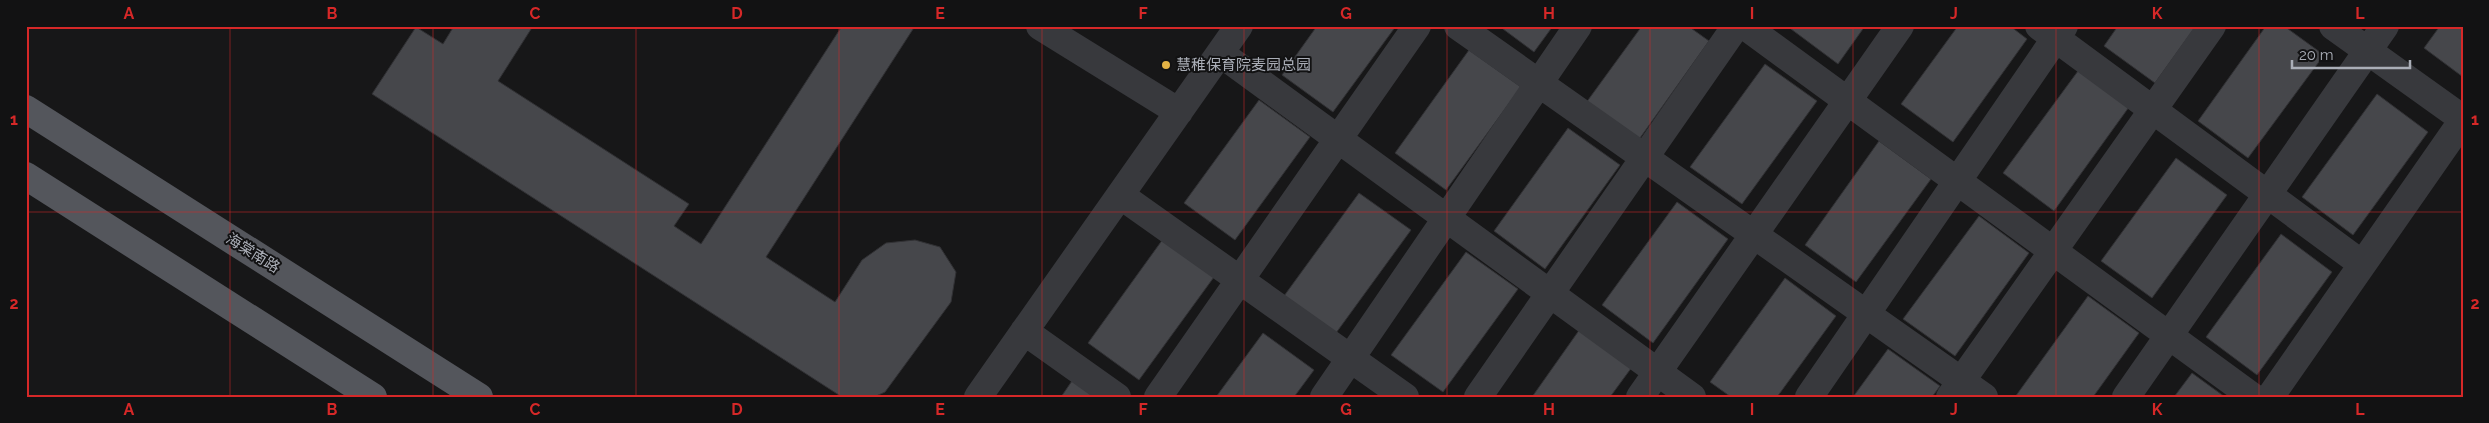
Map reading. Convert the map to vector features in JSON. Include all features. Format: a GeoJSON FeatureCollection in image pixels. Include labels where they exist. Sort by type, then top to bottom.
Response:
{"type":"FeatureCollection","features":[{"type":"Feature","properties":{"kind":"main road","name":"海棠南路"},"geometry":{"type":"LineString","coordinates":[[26,110],[479,397]]}},
{"type":"Feature","properties":{"kind":"main road"},"geometry":{"type":"LineString","coordinates":[[26,176],[373,397]]}},
{"type":"Feature","properties":{"kind":"lane"},"geometry":{"type":"LineString","coordinates":[[1040,26],[1179,112]]}},
{"type":"Feature","properties":{"kind":"lane"},"geometry":{"type":"LineString","coordinates":[[978,397],[1239,26]]}},
{"type":"Feature","properties":{"kind":"lane"},"geometry":{"type":"LineString","coordinates":[[1158,397],[1417,26]]}},
{"type":"Feature","properties":{"kind":"lane"},"geometry":{"type":"LineString","coordinates":[[1458,26],[1866,314],[1956,389],[1984,397]]}},
{"type":"Feature","properties":{"kind":"lane"},"geometry":{"type":"LineString","coordinates":[[1324,397],[1578,26]]}},
{"type":"Feature","properties":{"kind":"lane"},"geometry":{"type":"LineString","coordinates":[[1478,397],[1736,26]]}},
{"type":"Feature","properties":{"kind":"lane"},"geometry":{"type":"LineString","coordinates":[[1745,26],[2253,397]]}},
{"type":"Feature","properties":{"kind":"lane"},"geometry":{"type":"LineString","coordinates":[[1640,397],[1900,26]]}},
{"type":"Feature","properties":{"kind":"lane"},"geometry":{"type":"LineString","coordinates":[[1956,389],[2212,26]]}},
{"type":"Feature","properties":{"kind":"lane"},"geometry":{"type":"LineString","coordinates":[[2270,397],[2463,120],[2333,26]]}},
{"type":"Feature","properties":{"kind":"lane"},"geometry":{"type":"LineString","coordinates":[[2126,397],[2385,26]]}},
{"type":"Feature","properties":{"kind":"lane"},"geometry":{"type":"LineString","coordinates":[[1809,397],[1958,181],[2052,30],[2152,110],[2362,264]]}},
{"type":"Feature","properties":{"kind":"lane"},"geometry":{"type":"LineString","coordinates":[[1220,53],[1692,397]]}},
{"type":"Feature","properties":{"kind":"lane"},"geometry":{"type":"LineString","coordinates":[[1120,195],[1405,397]]}},
{"type":"Feature","properties":{"kind":"lane"},"geometry":{"type":"LineString","coordinates":[[1024,331],[1117,397]]}},
{"type":"Feature","properties":{"kind":"building"},"geometry":{"type":"Polygon","coordinates":[[[454,26],[533,26],[498,81],[689,204],[674,226],[701,244],[842,26],[915,26],[766,257],[835,302],[862,260],[886,243],[915,240],[940,247],[956,272],[951,302],[885,392],[874,397],[842,397],[372,94],[416,27],[443,44],[454,26]]]}},
{"type":"Feature","properties":{"kind":"building"},"geometry":{"type":"Polygon","coordinates":[[[1317,26],[1396,26],[1333,112],[1282,75],[1317,26]]]}},
{"type":"Feature","properties":{"kind":"building"},"geometry":{"type":"Polygon","coordinates":[[[1499,26],[1553,26],[1534,52],[1499,26]]]}},
{"type":"Feature","properties":{"kind":"building"},"geometry":{"type":"Polygon","coordinates":[[[1642,26],[1688,26],[1709,41],[1635,145],[1583,107],[1642,26]]]}},
{"type":"Feature","properties":{"kind":"building"},"geometry":{"type":"Polygon","coordinates":[[[1787,26],[1865,26],[1838,64],[1787,26]]]}},
{"type":"Feature","properties":{"kind":"building"},"geometry":{"type":"Polygon","coordinates":[[[1958,26],[2010,26],[2027,39],[1953,142],[1901,104],[1958,26]]]}},
{"type":"Feature","properties":{"kind":"building"},"geometry":{"type":"Polygon","coordinates":[[[2118,26],[2196,26],[2155,83],[2104,46],[2118,26]]]}},
{"type":"Feature","properties":{"kind":"building"},"geometry":{"type":"Polygon","coordinates":[[[2266,26],[2284,26],[2324,55],[2248,158],[2198,121],[2266,26]]]}},
{"type":"Feature","properties":{"kind":"building"},"geometry":{"type":"Polygon","coordinates":[[[2440,26],[2463,26],[2463,77],[2424,48],[2440,26]]]}},
{"type":"Feature","properties":{"kind":"building"},"geometry":{"type":"Polygon","coordinates":[[[1469,50],[1521,87],[1446,190],[1395,153],[1469,50]]]}},
{"type":"Feature","properties":{"kind":"building"},"geometry":{"type":"Polygon","coordinates":[[[1765,64],[1817,101],[1742,204],[1690,167],[1765,64]]]}},
{"type":"Feature","properties":{"kind":"building"},"geometry":{"type":"Polygon","coordinates":[[[2078,71],[2129,107],[2054,211],[2003,173],[2078,71]]]}},
{"type":"Feature","properties":{"kind":"building"},"geometry":{"type":"Polygon","coordinates":[[[2377,94],[2428,132],[2353,235],[2302,197],[2377,94]]]}},
{"type":"Feature","properties":{"kind":"building"},"geometry":{"type":"Polygon","coordinates":[[[1259,100],[1310,137],[1235,240],[1184,203],[1259,100]]]}},
{"type":"Feature","properties":{"kind":"building"},"geometry":{"type":"Polygon","coordinates":[[[1568,128],[1620,165],[1545,269],[1494,231],[1568,128]]]}},
{"type":"Feature","properties":{"kind":"building"},"geometry":{"type":"Polygon","coordinates":[[[1879,141],[1931,179],[1856,282],[1805,245],[1879,141]]]}},
{"type":"Feature","properties":{"kind":"building"},"geometry":{"type":"Polygon","coordinates":[[[2176,158],[2227,195],[2152,298],[2101,261],[2176,158]]]}},
{"type":"Feature","properties":{"kind":"building"},"geometry":{"type":"Polygon","coordinates":[[[1359,193],[1411,230],[1336,333],[1284,296],[1359,193]]]}},
{"type":"Feature","properties":{"kind":"building"},"geometry":{"type":"Polygon","coordinates":[[[1677,202],[1728,239],[1653,343],[1602,305],[1677,202]]]}},
{"type":"Feature","properties":{"kind":"building"},"geometry":{"type":"Polygon","coordinates":[[[1979,216],[2029,253],[1955,356],[1903,319],[1979,216]]]}},
{"type":"Feature","properties":{"kind":"building"},"geometry":{"type":"Polygon","coordinates":[[[2281,234],[2332,272],[2257,375],[2206,337],[2281,234]]]}},
{"type":"Feature","properties":{"kind":"building"},"geometry":{"type":"Polygon","coordinates":[[[1163,239],[1214,277],[1139,380],[1088,343],[1163,239]]]}},
{"type":"Feature","properties":{"kind":"building"},"geometry":{"type":"Polygon","coordinates":[[[1466,252],[1518,289],[1443,392],[1391,355],[1466,252]]]}},
{"type":"Feature","properties":{"kind":"building"},"geometry":{"type":"Polygon","coordinates":[[[1785,278],[1836,316],[1777,397],[1731,397],[1710,382],[1785,278]]]}},
{"type":"Feature","properties":{"kind":"building"},"geometry":{"type":"Polygon","coordinates":[[[2088,296],[2139,333],[2093,397],[2015,397],[2088,296]]]}},
{"type":"Feature","properties":{"kind":"building"},"geometry":{"type":"Polygon","coordinates":[[[1580,329],[1632,367],[1610,397],[1532,397],[1580,329]]]}},
{"type":"Feature","properties":{"kind":"building"},"geometry":{"type":"Polygon","coordinates":[[[1263,333],[1314,370],[1294,397],[1216,397],[1263,333]]]}},
{"type":"Feature","properties":{"kind":"building"},"geometry":{"type":"Polygon","coordinates":[[[1888,349],[1940,386],[1932,397],[1853,397],[1888,349]]]}},
{"type":"Feature","properties":{"kind":"building"},"geometry":{"type":"Polygon","coordinates":[[[2192,373],[2225,397],[2174,397],[2192,373]]]}},
{"type":"Feature","properties":{"kind":"building"},"geometry":{"type":"Polygon","coordinates":[[[1074,378],[1100,397],[1061,397],[1074,378]]]}},
{"type":"Feature","properties":{"kind":"place","name":"慧稚保育院麦园总园"},"geometry":{"type":"Point","coordinates":[1166,65]}}]}
